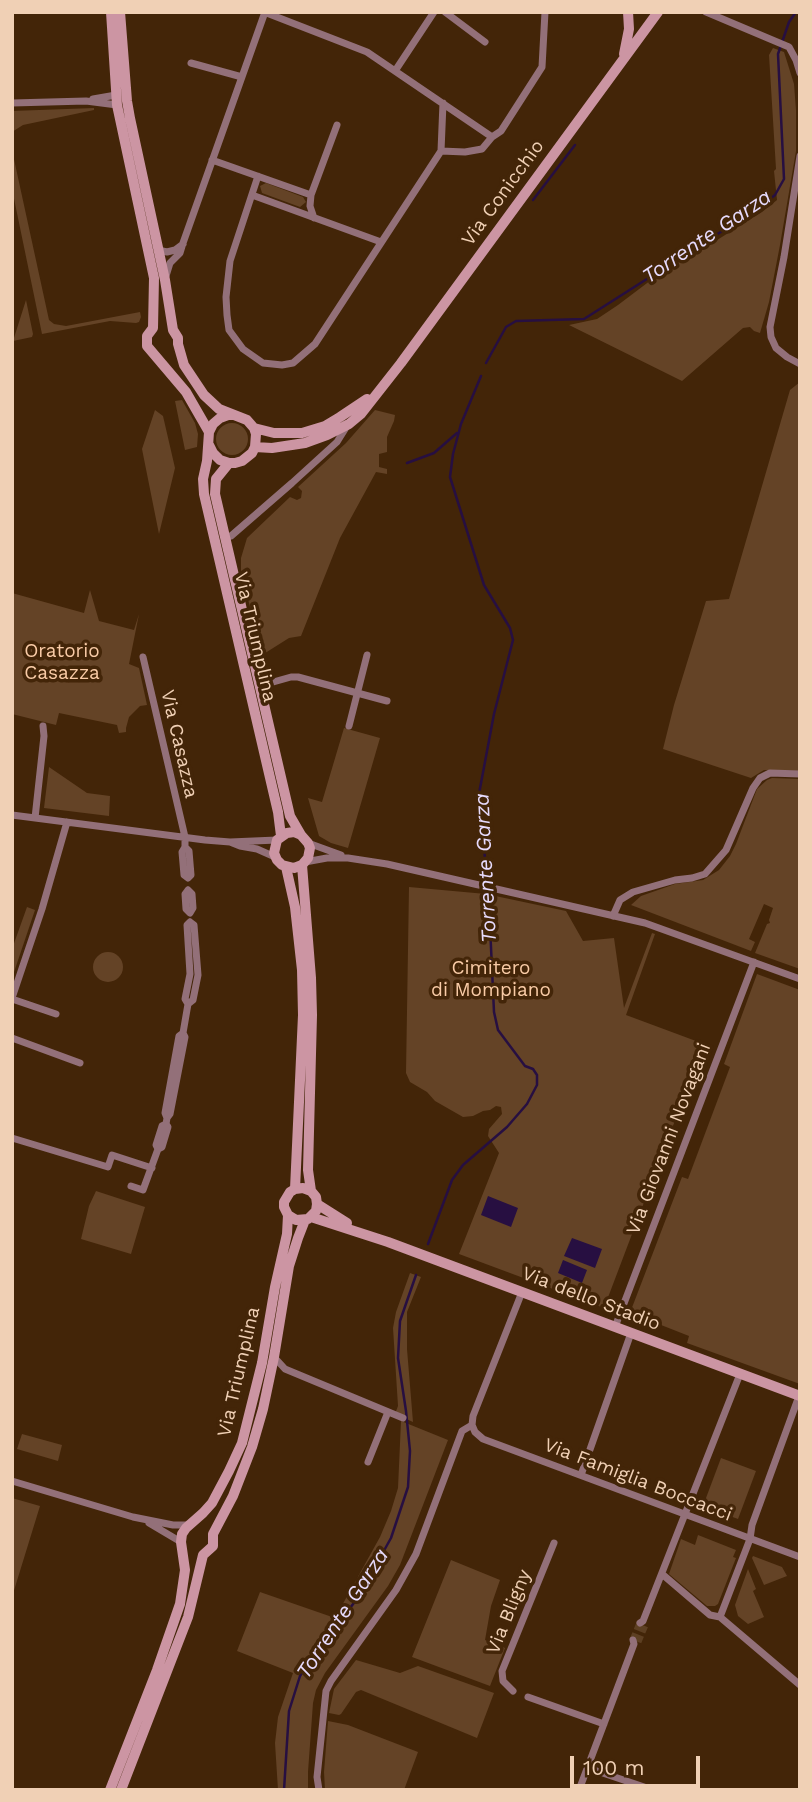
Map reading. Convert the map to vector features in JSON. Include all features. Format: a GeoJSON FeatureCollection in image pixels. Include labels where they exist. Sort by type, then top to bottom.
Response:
{"type":"FeatureCollection","features":[{"type":"Feature","properties":{"kind":"main road"},"geometry":{"type":"LineString","coordinates":[[110,12],[116,100],[154,278],[153,328]]}},
{"type":"Feature","properties":{"kind":"main road"},"geometry":{"type":"LineString","coordinates":[[120,12],[128,110],[173,330],[178,338],[184,365],[204,395],[219,409],[247,420],[256,434],[252,453],[242,461],[229,463],[220,460],[209,445]]}},
{"type":"Feature","properties":{"kind":"main road"},"geometry":{"type":"LineString","coordinates":[[623,58],[629,29],[628,12]]}},
{"type":"Feature","properties":{"kind":"main road","name":"Via Conicchio"},"geometry":{"type":"LineString","coordinates":[[255,447],[272,448],[305,443],[349,424],[361,414],[658,12]]}},
{"type":"Feature","properties":{"kind":"main road"},"geometry":{"type":"LineString","coordinates":[[173,330],[164,325],[153,328],[146,341],[150,351],[159,357],[169,356],[178,344]]}},
{"type":"Feature","properties":{"kind":"main road","name":"Via Triumplina"},"geometry":{"type":"LineString","coordinates":[[154,355],[186,392],[209,432],[203,479],[204,494],[278,811],[279,838],[274,848],[275,857]]}},
{"type":"Feature","properties":{"kind":"main road","name":"Via Conicchio"},"geometry":{"type":"LineString","coordinates":[[254,428],[274,433],[302,433],[340,418],[375,394]]}},
{"type":"Feature","properties":{"kind":"main road"},"geometry":{"type":"LineString","coordinates":[[209,432],[220,418],[237,415]]}},
{"type":"Feature","properties":{"kind":"main road","name":"Via Triumplina"},"geometry":{"type":"LineString","coordinates":[[229,463],[216,479],[215,494],[290,816],[304,839]]}},
{"type":"Feature","properties":{"kind":"main road"},"geometry":{"type":"LineString","coordinates":[[279,838],[291,832],[304,839],[310,853],[304,864],[312,1015],[308,1170],[311,1191]]}},
{"type":"Feature","properties":{"kind":"main road"},"geometry":{"type":"LineString","coordinates":[[275,857],[286,867],[294,868],[304,864]]}},
{"type":"Feature","properties":{"kind":"main road","name":"Via Triumplina"},"geometry":{"type":"LineString","coordinates":[[110,1790],[180,1604],[186,1570],[182,1534],[212,1503],[242,1443],[262,1363],[287,1234],[288,1215],[284,1202],[295,1189],[303,1015],[295,907],[286,867]]}},
{"type":"Feature","properties":{"kind":"main road"},"geometry":{"type":"LineString","coordinates":[[295,1189],[311,1191],[317,1204]]}},
{"type":"Feature","properties":{"kind":"main road","name":"Via Triumplina"},"geometry":{"type":"LineString","coordinates":[[121,1790],[188,1618],[203,1555],[213,1546],[213,1534],[245,1466],[263,1409],[289,1266],[298,1238],[308,1219],[316,1211],[317,1204]]}},
{"type":"Feature","properties":{"kind":"main road","name":"Via dello Stadio"},"geometry":{"type":"LineString","coordinates":[[317,1204],[334,1216],[387,1242],[799,1396]]}},
{"type":"Feature","properties":{"kind":"main road"},"geometry":{"type":"LineString","coordinates":[[288,1215],[296,1220],[308,1219]]}},
{"type":"Feature","properties":{"kind":"main road","name":"Via dello Stadio"},"geometry":{"type":"LineString","coordinates":[[308,1219],[370,1235]]}},
{"type":"Feature","properties":{"kind":"main road"},"geometry":{"type":"LineString","coordinates":[[191,1525],[205,1524],[213,1534]]}},
{"type":"Feature","properties":{"kind":"main road"},"geometry":{"type":"LineString","coordinates":[[182,1545],[192,1555],[203,1555]]}},
{"type":"Feature","properties":{"kind":"street"},"geometry":{"type":"LineString","coordinates":[[164,280],[170,263],[180,253],[264,12],[367,52],[492,137]]}},
{"type":"Feature","properties":{"kind":"street"},"geometry":{"type":"LineString","coordinates":[[395,71],[435,12]]}},
{"type":"Feature","properties":{"kind":"street"},"geometry":{"type":"LineString","coordinates":[[444,12],[485,42]]}},
{"type":"Feature","properties":{"kind":"street"},"geometry":{"type":"LineString","coordinates":[[441,151],[465,152],[482,149],[501,131],[542,67],[544,12]]}},
{"type":"Feature","properties":{"kind":"street"},"geometry":{"type":"LineString","coordinates":[[708,13],[789,47],[800,73]]}},
{"type":"Feature","properties":{"kind":"street"},"geometry":{"type":"LineString","coordinates":[[191,63],[242,77]]}},
{"type":"Feature","properties":{"kind":"street"},"geometry":{"type":"LineString","coordinates":[[12,103],[116,100]]}},
{"type":"Feature","properties":{"kind":"street"},"geometry":{"type":"LineString","coordinates":[[258,176],[230,261],[227,315],[229,330],[243,349],[263,363],[282,365],[293,363],[315,344],[441,151],[443,103]]}},
{"type":"Feature","properties":{"kind":"street"},"geometry":{"type":"LineString","coordinates":[[442,123],[449,117],[460,115]]}},
{"type":"Feature","properties":{"kind":"street"},"geometry":{"type":"LineString","coordinates":[[314,218],[310,206],[311,195],[337,125]]}},
{"type":"Feature","properties":{"kind":"street"},"geometry":{"type":"LineString","coordinates":[[800,156],[770,327],[771,337],[780,352],[800,364]]}},
{"type":"Feature","properties":{"kind":"street"},"geometry":{"type":"LineString","coordinates":[[212,160],[311,195]]}},
{"type":"Feature","properties":{"kind":"street"},"geometry":{"type":"LineString","coordinates":[[252,195],[381,242]]}},
{"type":"Feature","properties":{"kind":"street"},"geometry":{"type":"LineString","coordinates":[[158,250],[175,250],[183,243]]}},
{"type":"Feature","properties":{"kind":"street"},"geometry":{"type":"LineString","coordinates":[[225,538],[257,514],[337,442],[349,424]]}},
{"type":"Feature","properties":{"kind":"street"},"geometry":{"type":"LineString","coordinates":[[349,726],[368,655]]}},
{"type":"Feature","properties":{"kind":"street","name":"Via Casazza"},"geometry":{"type":"LineString","coordinates":[[143,657],[185,837],[182,852],[184,875],[188,878],[186,909],[190,913],[190,922],[187,925],[190,974],[185,999],[188,1004],[165,1113],[168,1127],[152,1168]]}},
{"type":"Feature","properties":{"kind":"street"},"geometry":{"type":"LineString","coordinates":[[259,686],[298,677],[387,701]]}},
{"type":"Feature","properties":{"kind":"street"},"geometry":{"type":"LineString","coordinates":[[36,818],[43,726]]}},
{"type":"Feature","properties":{"kind":"street"},"geometry":{"type":"LineString","coordinates":[[612,916],[620,900],[634,892],[705,874],[726,850],[760,778],[775,773],[800,774]]}},
{"type":"Feature","properties":{"kind":"street"},"geometry":{"type":"LineString","coordinates":[[12,815],[230,842],[279,838]]}},
{"type":"Feature","properties":{"kind":"street"},"geometry":{"type":"LineString","coordinates":[[56,1014],[12,999],[42,909],[66,822]]}},
{"type":"Feature","properties":{"kind":"street"},"geometry":{"type":"LineString","coordinates":[[304,839],[348,858]]}},
{"type":"Feature","properties":{"kind":"street"},"geometry":{"type":"LineString","coordinates":[[230,842],[275,857]]}},
{"type":"Feature","properties":{"kind":"street"},"geometry":{"type":"LineString","coordinates":[[304,864],[327,858],[387,864],[645,923],[800,979]]}},
{"type":"Feature","properties":{"kind":"street","name":"Via Giovanni Novagani"},"geometry":{"type":"LineString","coordinates":[[615,1327],[754,962]]}},
{"type":"Feature","properties":{"kind":"street"},"geometry":{"type":"LineString","coordinates":[[12,1038],[80,1063]]}},
{"type":"Feature","properties":{"kind":"street"},"geometry":{"type":"LineString","coordinates":[[12,1138],[108,1167],[112,1155],[152,1168],[143,1190],[131,1186]]}},
{"type":"Feature","properties":{"kind":"street"},"geometry":{"type":"LineString","coordinates":[[319,1790],[317,1777],[326,1691],[396,1590],[411,1563],[462,1431],[472,1425],[472,1416],[522,1292]]}},
{"type":"Feature","properties":{"kind":"street"},"geometry":{"type":"LineString","coordinates":[[580,1475],[631,1333]]}},
{"type":"Feature","properties":{"kind":"street","name":"Via Triumplina"},"geometry":{"type":"LineString","coordinates":[[274,1357],[285,1368],[403,1418]]}},
{"type":"Feature","properties":{"kind":"street"},"geometry":{"type":"LineString","coordinates":[[643,1623],[740,1374]]}},
{"type":"Feature","properties":{"kind":"street"},"geometry":{"type":"LineString","coordinates":[[720,1617],[799,1396]]}},
{"type":"Feature","properties":{"kind":"street"},"geometry":{"type":"LineString","coordinates":[[368,1462],[388,1412]]}},
{"type":"Feature","properties":{"kind":"street","name":"Via Famiglia Boccacci"},"geometry":{"type":"LineString","coordinates":[[472,1425],[483,1439],[800,1557]]}},
{"type":"Feature","properties":{"kind":"street"},"geometry":{"type":"LineString","coordinates":[[12,1482],[142,1519],[173,1525],[191,1525]]}},
{"type":"Feature","properties":{"kind":"street"},"geometry":{"type":"LineString","coordinates":[[142,1519],[182,1545]]}},
{"type":"Feature","properties":{"kind":"street","name":"Via Bligny"},"geometry":{"type":"LineString","coordinates":[[513,1691],[503,1681],[502,1671],[554,1543]]}},
{"type":"Feature","properties":{"kind":"street"},"geometry":{"type":"LineString","coordinates":[[662,1574],[710,1615],[720,1617],[800,1685]]}},
{"type":"Feature","properties":{"kind":"street"},"geometry":{"type":"LineString","coordinates":[[579,1790],[635,1642]]}},
{"type":"Feature","properties":{"kind":"street"},"geometry":{"type":"LineString","coordinates":[[528,1697],[604,1724]]}},
{"type":"Feature","properties":{"kind":"street"},"geometry":{"type":"LineString","coordinates":[[587,1768],[653,1790]]}},
{"type":"Feature","properties":{"kind":"green space"},"geometry":{"type":"Polygon","coordinates":[[[773,48],[784,52],[794,84],[796,151],[769,302],[760,333],[750,327],[743,328],[682,381],[569,325],[597,319],[667,268],[693,255],[777,200],[769,55],[773,48]]]}},
{"type":"Feature","properties":{"kind":"green space"},"geometry":{"type":"Polygon","coordinates":[[[94,108],[23,125],[12,132],[12,111],[94,108]]]}},
{"type":"Feature","properties":{"kind":"green space"},"geometry":{"type":"Polygon","coordinates":[[[12,150],[49,320],[54,324],[66,326],[140,312],[139,322],[110,321],[42,334],[12,189],[12,150]]]}},
{"type":"Feature","properties":{"kind":"green space"},"geometry":{"type":"Polygon","coordinates":[[[266,183],[303,197],[306,202],[300,207],[262,193],[260,186],[266,183]]]}},
{"type":"Feature","properties":{"kind":"green space"},"geometry":{"type":"Polygon","coordinates":[[[26,300],[33,334],[32,337],[13,341],[26,300]]]}},
{"type":"Feature","properties":{"kind":"green space"},"geometry":{"type":"Polygon","coordinates":[[[800,382],[800,771],[764,770],[751,778],[663,749],[706,601],[729,599],[790,390],[800,382]]]}},
{"type":"Feature","properties":{"kind":"green space"},"geometry":{"type":"Polygon","coordinates":[[[182,400],[198,434],[197,447],[185,450],[175,401],[182,400]]]}},
{"type":"Feature","properties":{"kind":"green space"},"geometry":{"type":"Polygon","coordinates":[[[155,410],[163,416],[175,468],[159,534],[142,449],[155,410]]]}},
{"type":"Feature","properties":{"kind":"green space"},"geometry":{"type":"Polygon","coordinates":[[[375,410],[395,415],[387,437],[387,452],[379,454],[379,467],[387,469],[387,474],[376,472],[340,538],[301,636],[289,638],[262,655],[241,571],[241,558],[247,538],[290,497],[297,500],[301,498],[302,491],[298,487],[346,443],[375,410]]]}},
{"type":"Feature","properties":{"kind":"green space"},"geometry":{"type":"Polygon","coordinates":[[[232,423],[243,428],[248,439],[243,450],[232,455],[221,450],[216,439],[221,428],[232,423]]]}},
{"type":"Feature","properties":{"kind":"green space","name":"Oratorio Casazza"},"geometry":{"type":"Polygon","coordinates":[[[90,590],[99,621],[134,630],[139,614],[129,664],[139,668],[147,705],[140,706],[129,717],[126,732],[119,733],[117,725],[59,713],[56,725],[12,714],[12,593],[84,613],[90,590]]]}},
{"type":"Feature","properties":{"kind":"green space"},"geometry":{"type":"Polygon","coordinates":[[[344,728],[380,738],[348,848],[319,836],[308,798],[322,802],[344,728]]]}},
{"type":"Feature","properties":{"kind":"green space"},"geometry":{"type":"Polygon","coordinates":[[[49,767],[87,793],[110,796],[109,816],[44,808],[49,767]]]}},
{"type":"Feature","properties":{"kind":"green space"},"geometry":{"type":"Polygon","coordinates":[[[772,778],[800,779],[800,969],[755,953],[767,924],[770,923],[773,908],[764,904],[749,939],[755,942],[751,951],[631,905],[641,896],[675,884],[703,880],[719,870],[736,844],[757,789],[772,778]]]}},
{"type":"Feature","properties":{"kind":"green space","name":"Cimitero di Mompiano"},"geometry":{"type":"Polygon","coordinates":[[[409,887],[486,894],[566,911],[583,941],[614,938],[624,1008],[652,933],[655,934],[626,1015],[704,1044],[604,1308],[459,1254],[499,1153],[488,1136],[489,1129],[502,1114],[501,1107],[496,1106],[473,1116],[463,1117],[410,1082],[406,1073],[409,887]]]}},
{"type":"Feature","properties":{"kind":"green space"},"geometry":{"type":"Polygon","coordinates":[[[27,907],[35,910],[12,978],[12,949],[27,907]]]}},
{"type":"Feature","properties":{"kind":"green space"},"geometry":{"type":"Polygon","coordinates":[[[108,952],[114,953],[122,961],[122,973],[114,981],[108,982],[102,981],[94,973],[93,967],[94,961],[102,953],[108,952]]]}},
{"type":"Feature","properties":{"kind":"green space"},"geometry":{"type":"Polygon","coordinates":[[[757,974],[800,990],[800,1384],[687,1343],[689,1336],[656,1323],[654,1328],[628,1318],[682,1177],[688,1179],[730,1067],[724,1064],[757,974]]]}},
{"type":"Feature","properties":{"kind":"green space"},"geometry":{"type":"Polygon","coordinates":[[[96,1191],[145,1207],[131,1254],[81,1239],[89,1206],[96,1191]]]}},
{"type":"Feature","properties":{"kind":"green space"},"geometry":{"type":"Polygon","coordinates":[[[410,1273],[421,1277],[407,1312],[413,1422],[395,1414],[398,1406],[393,1328],[410,1273]]]}},
{"type":"Feature","properties":{"kind":"green space"},"geometry":{"type":"Polygon","coordinates":[[[401,1421],[448,1440],[400,1565],[316,1690],[308,1790],[278,1790],[275,1743],[278,1717],[293,1673],[237,1651],[260,1592],[335,1618],[380,1537],[391,1511],[398,1488],[401,1421]]]}},
{"type":"Feature","properties":{"kind":"green space"},"geometry":{"type":"Polygon","coordinates":[[[22,1434],[62,1445],[58,1461],[17,1449],[22,1434]]]}},
{"type":"Feature","properties":{"kind":"green space"},"geometry":{"type":"Polygon","coordinates":[[[721,1458],[756,1471],[738,1519],[703,1506],[721,1458]]]}},
{"type":"Feature","properties":{"kind":"green space"},"geometry":{"type":"Polygon","coordinates":[[[12,1498],[40,1506],[12,1597],[12,1498]]]}},
{"type":"Feature","properties":{"kind":"green space"},"geometry":{"type":"Polygon","coordinates":[[[698,1535],[736,1550],[733,1557],[736,1558],[715,1606],[707,1606],[669,1574],[681,1539],[695,1545],[698,1535]]]}},
{"type":"Feature","properties":{"kind":"green space"},"geometry":{"type":"Polygon","coordinates":[[[753,1556],[782,1567],[787,1576],[764,1585],[753,1556]]]}},
{"type":"Feature","properties":{"kind":"green space"},"geometry":{"type":"Polygon","coordinates":[[[451,1560],[500,1580],[491,1606],[485,1640],[505,1648],[490,1686],[412,1657],[451,1560]]]}},
{"type":"Feature","properties":{"kind":"green space"},"geometry":{"type":"Polygon","coordinates":[[[748,1569],[756,1589],[753,1591],[764,1617],[748,1624],[738,1616],[735,1605],[748,1569]]]}},
{"type":"Feature","properties":{"kind":"green space"},"geometry":{"type":"Polygon","coordinates":[[[356,1660],[400,1673],[418,1666],[494,1693],[477,1738],[361,1690],[356,1692],[341,1714],[329,1713],[334,1689],[356,1660]]]}},
{"type":"Feature","properties":{"kind":"green space"},"geometry":{"type":"Polygon","coordinates":[[[328,1721],[348,1725],[418,1752],[404,1790],[325,1790],[328,1721]]]}},
{"type":"Feature","properties":{"kind":"shaded area"},"geometry":{"type":"Polygon","coordinates":[[[488,1196],[518,1208],[511,1227],[481,1215],[488,1196]]]}},
{"type":"Feature","properties":{"kind":"shaded area"},"geometry":{"type":"Polygon","coordinates":[[[572,1238],[602,1249],[595,1268],[564,1256],[572,1238]]]}},
{"type":"Feature","properties":{"kind":"shaded area"},"geometry":{"type":"Polygon","coordinates":[[[563,1260],[587,1270],[582,1283],[558,1273],[563,1260]]]}},
{"type":"Feature","properties":{"kind":"waterway","name":"Torrente Garza"},"geometry":{"type":"LineString","coordinates":[[486,363],[506,327],[516,321],[584,319],[775,195],[784,179],[778,54],[789,22],[796,12]]}},
{"type":"Feature","properties":{"kind":"waterway"},"geometry":{"type":"LineString","coordinates":[[533,200],[575,145]]}},
{"type":"Feature","properties":{"kind":"waterway","name":"Torrente Garza"},"geometry":{"type":"LineString","coordinates":[[428,1244],[452,1180],[463,1165],[507,1127],[527,1104],[537,1085],[537,1075],[533,1069],[525,1066],[498,1030],[494,1012],[488,883],[478,799],[494,714],[513,640],[510,628],[484,585],[450,477],[461,424],[481,376]]}},
{"type":"Feature","properties":{"kind":"waterway"},"geometry":{"type":"LineString","coordinates":[[407,463],[434,453],[457,433]]}},
{"type":"Feature","properties":{"kind":"waterway","name":"Torrente Garza"},"geometry":{"type":"LineString","coordinates":[[284,1790],[289,1711],[300,1676],[357,1599],[391,1538],[408,1487],[410,1451],[398,1358],[400,1321],[416,1275]]}},
{"type":"Feature","properties":{"kind":"tunnel"},"geometry":{"type":"LineString","coordinates":[[633,1640],[640,1623]]}},
{"type":"Feature","properties":{"kind":"tunnel"},"geometry":{"type":"LineString","coordinates":[[638,1642],[645,1625]]}}]}
